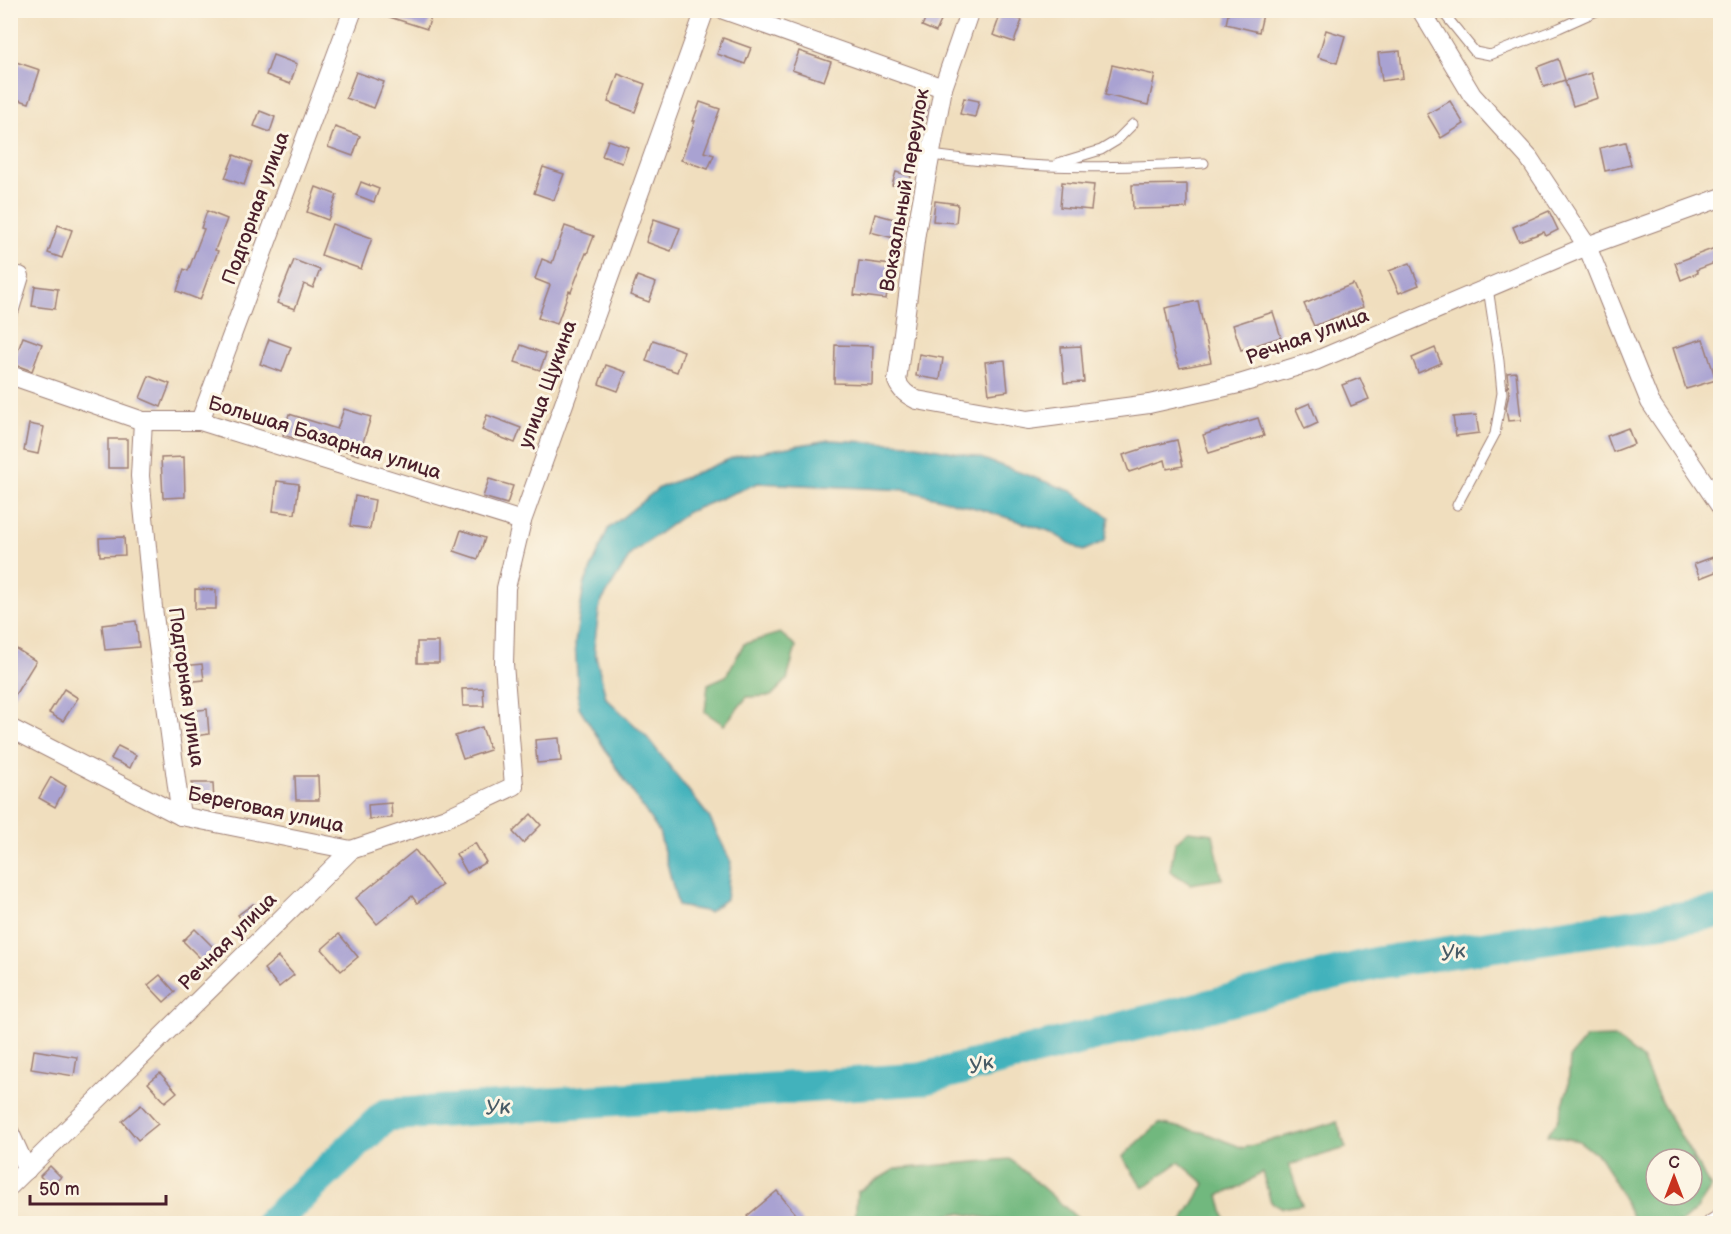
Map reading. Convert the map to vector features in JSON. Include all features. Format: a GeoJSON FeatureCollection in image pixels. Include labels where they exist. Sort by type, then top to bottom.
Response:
{"type":"FeatureCollection","features":[{"type":"Feature","properties":{"kind":"street","name":"Подгорная улица"},"geometry":{"type":"LineString","coordinates":[[200,421],[353,10]]}},
{"type":"Feature","properties":{"kind":"street","name":"улица Щукина"},"geometry":{"type":"LineString","coordinates":[[514,786],[504,664],[506,588],[522,521],[705,10]]}},
{"type":"Feature","properties":{"kind":"street"},"geometry":{"type":"LineString","coordinates":[[724,10],[943,88]]}},
{"type":"Feature","properties":{"kind":"street","name":"Вокзальный переулок"},"geometry":{"type":"LineString","coordinates":[[897,381],[916,233],[943,88],[970,10]]}},
{"type":"Feature","properties":{"kind":"street"},"geometry":{"type":"LineString","coordinates":[[1421,10],[1472,95],[1529,158],[1587,246],[1650,402],[1720,506]]}},
{"type":"Feature","properties":{"kind":"street","name":"Речная улица"},"geometry":{"type":"LineString","coordinates":[[897,381],[906,395],[917,400],[1028,420],[1149,405],[1239,384],[1315,361],[1587,246],[1720,198]]}},
{"type":"Feature","properties":{"kind":"street"},"geometry":{"type":"LineString","coordinates":[[10,309],[20,276]]}},
{"type":"Feature","properties":{"kind":"street","name":"Большая Базарная улица"},"geometry":{"type":"LineString","coordinates":[[10,375],[143,421],[200,421],[522,521]]}},
{"type":"Feature","properties":{"kind":"street","name":"Подгорная улица"},"geometry":{"type":"LineString","coordinates":[[143,421],[141,487],[153,608],[181,816]]}},
{"type":"Feature","properties":{"kind":"street","name":"Береговая улица"},"geometry":{"type":"LineString","coordinates":[[10,728],[181,816],[351,850]]}},
{"type":"Feature","properties":{"kind":"street","name":"Речная улица"},"geometry":{"type":"LineString","coordinates":[[10,1186],[351,850],[446,818],[514,786]]}},
{"type":"Feature","properties":{"kind":"street"},"geometry":{"type":"LineString","coordinates":[[10,1133],[27,1170]]}},
{"type":"Feature","properties":{"kind":"street"},"geometry":{"type":"LineString","coordinates":[[1712,1224],[1720,1219]]}},
{"type":"Feature","properties":{"kind":"lane"},"geometry":{"type":"LineString","coordinates":[[1441,10],[1475,51],[1490,55],[1599,10]]}},
{"type":"Feature","properties":{"kind":"lane"},"geometry":{"type":"LineString","coordinates":[[1047,166],[1101,150],[1116,141],[1133,124]]}},
{"type":"Feature","properties":{"kind":"lane"},"geometry":{"type":"LineString","coordinates":[[931,155],[1047,166],[1127,167],[1204,163]]}},
{"type":"Feature","properties":{"kind":"lane"},"geometry":{"type":"LineString","coordinates":[[1457,505],[1495,434],[1502,393],[1488,288]]}},
{"type":"Feature","properties":{"kind":"green space"},"geometry":{"type":"Polygon","coordinates":[[[780,633],[796,646],[787,680],[771,696],[747,697],[724,725],[705,712],[708,684],[726,676],[744,644],[780,633]]]}},
{"type":"Feature","properties":{"kind":"green space"},"geometry":{"type":"Polygon","coordinates":[[[1188,831],[1213,834],[1222,879],[1190,884],[1170,871],[1175,843],[1188,831]]]}},
{"type":"Feature","properties":{"kind":"green space"},"geometry":{"type":"Polygon","coordinates":[[[1614,1037],[1642,1059],[1662,1104],[1687,1147],[1644,1147],[1644,1207],[1698,1207],[1681,1223],[1630,1223],[1633,1218],[1602,1159],[1579,1141],[1547,1135],[1558,1120],[1568,1088],[1570,1057],[1586,1038],[1614,1037]]]}},
{"type":"Feature","properties":{"kind":"green space"},"geometry":{"type":"Polygon","coordinates":[[[1337,1122],[1346,1148],[1289,1165],[1302,1205],[1281,1208],[1271,1202],[1262,1172],[1239,1188],[1219,1195],[1226,1223],[1181,1223],[1205,1184],[1179,1162],[1143,1188],[1122,1157],[1159,1123],[1205,1133],[1243,1148],[1337,1122]]]}},
{"type":"Feature","properties":{"kind":"green space"},"geometry":{"type":"Polygon","coordinates":[[[1010,1159],[1083,1223],[1013,1223],[959,1213],[905,1223],[855,1223],[857,1192],[895,1169],[1010,1159]]]}},
{"type":"Feature","properties":{"kind":"green space"},"geometry":{"type":"Polygon","coordinates":[[[1704,1176],[1711,1188],[1704,1198],[1704,1176]]]}},
{"type":"Feature","properties":{"kind":"water"},"geometry":{"type":"Polygon","coordinates":[[[829,440],[911,444],[975,456],[1071,491],[1109,517],[1105,541],[1083,551],[1049,531],[983,510],[906,490],[758,483],[688,512],[631,554],[600,604],[594,648],[606,698],[646,736],[709,817],[731,862],[726,899],[709,912],[678,906],[659,832],[579,707],[575,643],[584,585],[608,529],[659,488],[737,456],[829,440]]]}},
{"type":"Feature","properties":{"kind":"building"},"geometry":{"type":"Polygon","coordinates":[[[380,10],[433,10],[427,29],[380,14],[380,10]]]}},
{"type":"Feature","properties":{"kind":"building"},"geometry":{"type":"Polygon","coordinates":[[[929,10],[946,10],[936,32],[922,26],[929,10]]]}},
{"type":"Feature","properties":{"kind":"building"},"geometry":{"type":"Polygon","coordinates":[[[1229,10],[1264,10],[1259,32],[1226,24],[1229,10]]]}},
{"type":"Feature","properties":{"kind":"building"},"geometry":{"type":"Polygon","coordinates":[[[1001,13],[1022,20],[1014,42],[993,35],[1001,13]]]}},
{"type":"Feature","properties":{"kind":"building"},"geometry":{"type":"Polygon","coordinates":[[[1326,30],[1345,36],[1337,63],[1318,57],[1326,30]]]}},
{"type":"Feature","properties":{"kind":"building"},"geometry":{"type":"Polygon","coordinates":[[[723,38],[751,48],[745,64],[717,54],[723,38]]]}},
{"type":"Feature","properties":{"kind":"building"},"geometry":{"type":"Polygon","coordinates":[[[799,51],[831,62],[824,81],[792,70],[799,51]]]}},
{"type":"Feature","properties":{"kind":"building"},"geometry":{"type":"Polygon","coordinates":[[[1400,51],[1403,78],[1382,81],[1378,53],[1400,51]]]}},
{"type":"Feature","properties":{"kind":"building"},"geometry":{"type":"Polygon","coordinates":[[[273,55],[297,64],[290,84],[266,75],[273,55]]]}},
{"type":"Feature","properties":{"kind":"building"},"geometry":{"type":"Polygon","coordinates":[[[1558,59],[1565,80],[1544,87],[1537,67],[1558,59]]]}},
{"type":"Feature","properties":{"kind":"building"},"geometry":{"type":"Polygon","coordinates":[[[10,60],[40,70],[29,103],[10,97],[10,60]]]}},
{"type":"Feature","properties":{"kind":"building"},"geometry":{"type":"Polygon","coordinates":[[[1112,65],[1155,75],[1148,105],[1105,95],[1112,65]]]}},
{"type":"Feature","properties":{"kind":"building"},"geometry":{"type":"Polygon","coordinates":[[[356,72],[384,82],[374,108],[346,98],[356,72]]]}},
{"type":"Feature","properties":{"kind":"building"},"geometry":{"type":"Polygon","coordinates":[[[1591,73],[1598,98],[1573,106],[1565,81],[1591,73]]]}},
{"type":"Feature","properties":{"kind":"building"},"geometry":{"type":"Polygon","coordinates":[[[618,74],[645,84],[635,112],[608,102],[618,74]]]}},
{"type":"Feature","properties":{"kind":"building"},"geometry":{"type":"Polygon","coordinates":[[[964,98],[979,101],[975,117],[960,114],[964,98]]]}},
{"type":"Feature","properties":{"kind":"building"},"geometry":{"type":"Polygon","coordinates":[[[1450,101],[1464,124],[1441,138],[1427,114],[1450,101]]]}},
{"type":"Feature","properties":{"kind":"building"},"geometry":{"type":"Polygon","coordinates":[[[700,102],[720,109],[704,152],[714,155],[708,169],[681,160],[700,102]]]}},
{"type":"Feature","properties":{"kind":"building"},"geometry":{"type":"Polygon","coordinates":[[[915,102],[928,106],[925,122],[911,118],[915,102]]]}},
{"type":"Feature","properties":{"kind":"building"},"geometry":{"type":"Polygon","coordinates":[[[260,111],[275,117],[270,132],[254,126],[260,111]]]}},
{"type":"Feature","properties":{"kind":"building"},"geometry":{"type":"Polygon","coordinates":[[[335,127],[360,136],[353,156],[328,147],[335,127]]]}},
{"type":"Feature","properties":{"kind":"building"},"geometry":{"type":"Polygon","coordinates":[[[608,140],[628,147],[622,163],[602,156],[608,140]]]}},
{"type":"Feature","properties":{"kind":"building"},"geometry":{"type":"Polygon","coordinates":[[[1625,142],[1631,165],[1605,171],[1600,148],[1625,142]]]}},
{"type":"Feature","properties":{"kind":"building"},"geometry":{"type":"Polygon","coordinates":[[[234,155],[252,162],[244,185],[225,178],[234,155]]]}},
{"type":"Feature","properties":{"kind":"building"},"geometry":{"type":"Polygon","coordinates":[[[543,167],[564,174],[554,200],[534,193],[543,167]]]}},
{"type":"Feature","properties":{"kind":"building"},"geometry":{"type":"Polygon","coordinates":[[[896,172],[911,176],[908,189],[892,185],[896,172]]]}},
{"type":"Feature","properties":{"kind":"building"},"geometry":{"type":"Polygon","coordinates":[[[361,182],[379,189],[374,202],[356,195],[361,182]]]}},
{"type":"Feature","properties":{"kind":"building"},"geometry":{"type":"Polygon","coordinates":[[[1062,182],[1094,185],[1091,210],[1060,207],[1062,182]]]}},
{"type":"Feature","properties":{"kind":"building"},"geometry":{"type":"Polygon","coordinates":[[[1187,184],[1187,208],[1133,209],[1132,185],[1187,184]]]}},
{"type":"Feature","properties":{"kind":"building"},"geometry":{"type":"Polygon","coordinates":[[[316,187],[337,195],[328,220],[307,212],[316,187]]]}},
{"type":"Feature","properties":{"kind":"building"},"geometry":{"type":"Polygon","coordinates":[[[935,201],[958,204],[956,223],[933,221],[935,201]]]}},
{"type":"Feature","properties":{"kind":"building"},"geometry":{"type":"Polygon","coordinates":[[[207,211],[227,219],[200,300],[177,291],[184,269],[188,271],[204,229],[201,228],[207,211]]]}},
{"type":"Feature","properties":{"kind":"building"},"geometry":{"type":"Polygon","coordinates":[[[1549,211],[1558,230],[1546,236],[1544,232],[1519,241],[1513,227],[1549,211]]]}},
{"type":"Feature","properties":{"kind":"building"},"geometry":{"type":"Polygon","coordinates":[[[875,214],[898,220],[894,238],[870,232],[875,214]]]}},
{"type":"Feature","properties":{"kind":"building"},"geometry":{"type":"Polygon","coordinates":[[[654,219],[680,228],[671,251],[646,242],[654,219]]]}},
{"type":"Feature","properties":{"kind":"building"},"geometry":{"type":"Polygon","coordinates":[[[332,224],[372,238],[361,269],[321,255],[332,224]]]}},
{"type":"Feature","properties":{"kind":"building"},"geometry":{"type":"Polygon","coordinates":[[[58,225],[72,230],[62,258],[48,253],[58,225]]]}},
{"type":"Feature","properties":{"kind":"building"},"geometry":{"type":"Polygon","coordinates":[[[565,226],[594,236],[557,324],[538,318],[550,285],[535,279],[542,259],[552,263],[565,226]]]}},
{"type":"Feature","properties":{"kind":"building"},"geometry":{"type":"Polygon","coordinates":[[[1720,246],[1720,261],[1696,270],[1698,273],[1681,280],[1675,263],[1720,246]]]}},
{"type":"Feature","properties":{"kind":"building"},"geometry":{"type":"Polygon","coordinates":[[[294,260],[320,270],[313,288],[304,284],[295,309],[277,303],[294,260]]]}},
{"type":"Feature","properties":{"kind":"building"},"geometry":{"type":"Polygon","coordinates":[[[859,261],[891,265],[886,299],[854,295],[859,261]]]}},
{"type":"Feature","properties":{"kind":"building"},"geometry":{"type":"Polygon","coordinates":[[[1410,263],[1419,285],[1399,293],[1389,271],[1410,263]]]}},
{"type":"Feature","properties":{"kind":"building"},"geometry":{"type":"Polygon","coordinates":[[[637,276],[656,283],[649,302],[630,295],[637,276]]]}},
{"type":"Feature","properties":{"kind":"building"},"geometry":{"type":"Polygon","coordinates":[[[1353,284],[1363,307],[1314,326],[1304,304],[1353,284]]]}},
{"type":"Feature","properties":{"kind":"building"},"geometry":{"type":"Polygon","coordinates":[[[35,286],[58,289],[55,309],[32,306],[35,286]]]}},
{"type":"Feature","properties":{"kind":"building"},"geometry":{"type":"Polygon","coordinates":[[[1198,301],[1211,362],[1180,368],[1174,352],[1165,308],[1198,301]]]}},
{"type":"Feature","properties":{"kind":"building"},"geometry":{"type":"Polygon","coordinates":[[[1273,312],[1281,337],[1241,350],[1233,325],[1273,312]]]}},
{"type":"Feature","properties":{"kind":"building"},"geometry":{"type":"Polygon","coordinates":[[[23,337],[42,344],[32,371],[13,364],[23,337]]]}},
{"type":"Feature","properties":{"kind":"building"},"geometry":{"type":"Polygon","coordinates":[[[269,339],[291,347],[282,372],[260,364],[269,339]]]}},
{"type":"Feature","properties":{"kind":"building"},"geometry":{"type":"Polygon","coordinates":[[[1703,339],[1716,380],[1686,389],[1673,348],[1703,339]]]}},
{"type":"Feature","properties":{"kind":"building"},"geometry":{"type":"Polygon","coordinates":[[[653,340],[684,351],[677,372],[646,361],[653,340]]]}},
{"type":"Feature","properties":{"kind":"building"},"geometry":{"type":"Polygon","coordinates":[[[521,345],[546,354],[540,370],[515,362],[521,345]]]}},
{"type":"Feature","properties":{"kind":"building"},"geometry":{"type":"Polygon","coordinates":[[[835,345],[873,346],[872,384],[834,383],[835,345]]]}},
{"type":"Feature","properties":{"kind":"building"},"geometry":{"type":"Polygon","coordinates":[[[1081,346],[1084,382],[1064,383],[1061,347],[1081,346]]]}},
{"type":"Feature","properties":{"kind":"building"},"geometry":{"type":"Polygon","coordinates":[[[1435,348],[1441,363],[1418,373],[1412,358],[1435,348]]]}},
{"type":"Feature","properties":{"kind":"building"},"geometry":{"type":"Polygon","coordinates":[[[919,354],[943,358],[940,380],[916,376],[919,354]]]}},
{"type":"Feature","properties":{"kind":"building"},"geometry":{"type":"Polygon","coordinates":[[[1005,360],[1008,391],[989,394],[985,362],[1005,360]]]}},
{"type":"Feature","properties":{"kind":"building"},"geometry":{"type":"Polygon","coordinates":[[[606,365],[626,372],[618,391],[599,384],[606,365]]]}},
{"type":"Feature","properties":{"kind":"building"},"geometry":{"type":"Polygon","coordinates":[[[1516,372],[1521,420],[1508,421],[1507,373],[1516,372]]]}},
{"type":"Feature","properties":{"kind":"building"},"geometry":{"type":"Polygon","coordinates":[[[149,376],[170,384],[161,407],[140,398],[149,376]]]}},
{"type":"Feature","properties":{"kind":"building"},"geometry":{"type":"Polygon","coordinates":[[[1360,378],[1369,399],[1351,406],[1342,385],[1360,378]]]}},
{"type":"Feature","properties":{"kind":"building"},"geometry":{"type":"Polygon","coordinates":[[[1310,403],[1318,423],[1305,429],[1296,409],[1310,403]]]}},
{"type":"Feature","properties":{"kind":"building"},"geometry":{"type":"Polygon","coordinates":[[[344,409],[371,417],[359,455],[307,439],[306,442],[283,435],[289,414],[337,429],[344,409]]]}},
{"type":"Feature","properties":{"kind":"building"},"geometry":{"type":"Polygon","coordinates":[[[487,415],[521,428],[515,443],[482,430],[487,415]]]}},
{"type":"Feature","properties":{"kind":"building"},"geometry":{"type":"Polygon","coordinates":[[[1476,415],[1479,433],[1456,436],[1453,417],[1476,415]]]}},
{"type":"Feature","properties":{"kind":"building"},"geometry":{"type":"Polygon","coordinates":[[[1258,418],[1264,436],[1209,453],[1203,435],[1258,418]]]}},
{"type":"Feature","properties":{"kind":"building"},"geometry":{"type":"Polygon","coordinates":[[[29,424],[44,427],[38,454],[24,451],[29,424]]]}},
{"type":"Feature","properties":{"kind":"building"},"geometry":{"type":"Polygon","coordinates":[[[1628,428],[1634,444],[1613,452],[1607,436],[1628,428]]]}},
{"type":"Feature","properties":{"kind":"building"},"geometry":{"type":"Polygon","coordinates":[[[108,439],[127,439],[127,468],[108,468],[108,439]]]}},
{"type":"Feature","properties":{"kind":"building"},"geometry":{"type":"Polygon","coordinates":[[[1177,440],[1183,466],[1167,469],[1165,460],[1129,472],[1123,455],[1177,440]]]}},
{"type":"Feature","properties":{"kind":"building"},"geometry":{"type":"Polygon","coordinates":[[[184,457],[185,497],[163,498],[161,458],[184,457]]]}},
{"type":"Feature","properties":{"kind":"building"},"geometry":{"type":"Polygon","coordinates":[[[489,479],[513,486],[507,504],[483,497],[489,479]]]}},
{"type":"Feature","properties":{"kind":"building"},"geometry":{"type":"Polygon","coordinates":[[[277,481],[299,484],[295,514],[273,511],[277,481]]]}},
{"type":"Feature","properties":{"kind":"building"},"geometry":{"type":"Polygon","coordinates":[[[355,496],[375,500],[370,529],[350,526],[355,496]]]}},
{"type":"Feature","properties":{"kind":"building"},"geometry":{"type":"Polygon","coordinates":[[[461,530],[485,538],[478,559],[454,551],[461,530]]]}},
{"type":"Feature","properties":{"kind":"building"},"geometry":{"type":"Polygon","coordinates":[[[124,537],[125,555],[100,556],[99,538],[124,537]]]}},
{"type":"Feature","properties":{"kind":"building"},"geometry":{"type":"Polygon","coordinates":[[[1713,557],[1718,571],[1700,578],[1694,564],[1713,557]]]}},
{"type":"Feature","properties":{"kind":"building"},"geometry":{"type":"Polygon","coordinates":[[[195,589],[216,590],[216,609],[195,609],[195,589]]]}},
{"type":"Feature","properties":{"kind":"building"},"geometry":{"type":"Polygon","coordinates":[[[136,621],[139,647],[105,650],[102,625],[136,621]]]}},
{"type":"Feature","properties":{"kind":"building"},"geometry":{"type":"Polygon","coordinates":[[[417,642],[439,642],[439,663],[417,663],[417,642]]]}},
{"type":"Feature","properties":{"kind":"building"},"geometry":{"type":"Polygon","coordinates":[[[10,645],[36,661],[10,703],[10,645]]]}},
{"type":"Feature","properties":{"kind":"building"},"geometry":{"type":"Polygon","coordinates":[[[202,664],[204,680],[185,682],[183,666],[202,664]]]}},
{"type":"Feature","properties":{"kind":"building"},"geometry":{"type":"Polygon","coordinates":[[[483,688],[484,706],[463,706],[462,689],[483,688]]]}},
{"type":"Feature","properties":{"kind":"building"},"geometry":{"type":"Polygon","coordinates":[[[64,689],[78,698],[63,721],[49,713],[64,689]]]}},
{"type":"Feature","properties":{"kind":"building"},"geometry":{"type":"Polygon","coordinates":[[[207,709],[209,734],[195,736],[192,711],[207,709]]]}},
{"type":"Feature","properties":{"kind":"building"},"geometry":{"type":"Polygon","coordinates":[[[482,727],[490,750],[463,759],[455,736],[482,727]]]}},
{"type":"Feature","properties":{"kind":"building"},"geometry":{"type":"Polygon","coordinates":[[[559,738],[561,761],[537,763],[535,740],[559,738]]]}},
{"type":"Feature","properties":{"kind":"building"},"geometry":{"type":"Polygon","coordinates":[[[118,746],[136,755],[130,768],[111,759],[118,746]]]}},
{"type":"Feature","properties":{"kind":"building"},"geometry":{"type":"Polygon","coordinates":[[[295,776],[318,776],[319,800],[296,800],[295,776]]]}},
{"type":"Feature","properties":{"kind":"building"},"geometry":{"type":"Polygon","coordinates":[[[51,777],[66,786],[55,807],[39,798],[51,777]]]}},
{"type":"Feature","properties":{"kind":"building"},"geometry":{"type":"Polygon","coordinates":[[[192,783],[213,783],[214,803],[193,803],[192,783]]]}},
{"type":"Feature","properties":{"kind":"building"},"geometry":{"type":"Polygon","coordinates":[[[391,803],[392,818],[369,819],[368,805],[391,803]]]}},
{"type":"Feature","properties":{"kind":"building"},"geometry":{"type":"Polygon","coordinates":[[[531,814],[541,825],[523,843],[513,832],[531,814]]]}},
{"type":"Feature","properties":{"kind":"building"},"geometry":{"type":"Polygon","coordinates":[[[475,843],[486,862],[467,873],[456,854],[475,843]]]}},
{"type":"Feature","properties":{"kind":"building"},"geometry":{"type":"Polygon","coordinates":[[[415,850],[442,885],[417,903],[412,896],[377,924],[356,898],[415,850]]]}},
{"type":"Feature","properties":{"kind":"building"},"geometry":{"type":"Polygon","coordinates":[[[253,904],[262,916],[247,927],[238,915],[253,904]]]}},
{"type":"Feature","properties":{"kind":"building"},"geometry":{"type":"Polygon","coordinates":[[[195,929],[217,951],[205,963],[183,941],[195,929]]]}},
{"type":"Feature","properties":{"kind":"building"},"geometry":{"type":"Polygon","coordinates":[[[339,934],[358,957],[341,971],[322,949],[339,934]]]}},
{"type":"Feature","properties":{"kind":"building"},"geometry":{"type":"Polygon","coordinates":[[[278,957],[294,975],[279,987],[264,969],[278,957]]]}},
{"type":"Feature","properties":{"kind":"building"},"geometry":{"type":"Polygon","coordinates":[[[160,975],[175,992],[164,1002],[148,985],[160,975]]]}},
{"type":"Feature","properties":{"kind":"building"},"geometry":{"type":"Polygon","coordinates":[[[34,1050],[77,1057],[74,1076],[31,1069],[34,1050]]]}},
{"type":"Feature","properties":{"kind":"building"},"geometry":{"type":"Polygon","coordinates":[[[160,1073],[177,1092],[165,1102],[148,1083],[160,1073]]]}},
{"type":"Feature","properties":{"kind":"building"},"geometry":{"type":"Polygon","coordinates":[[[141,1105],[158,1124],[138,1140],[122,1121],[141,1105]]]}},
{"type":"Feature","properties":{"kind":"building"},"geometry":{"type":"Polygon","coordinates":[[[50,1166],[61,1177],[50,1187],[40,1176],[50,1166]]]}},
{"type":"Feature","properties":{"kind":"building"},"geometry":{"type":"Polygon","coordinates":[[[777,1191],[804,1224],[754,1224],[747,1216],[777,1191]]]}},
{"type":"Feature","properties":{"kind":"waterway","name":"Ук"},"geometry":{"type":"LineString","coordinates":[[271,1224],[386,1115],[921,1079],[1377,963],[1720,912]]}}]}
